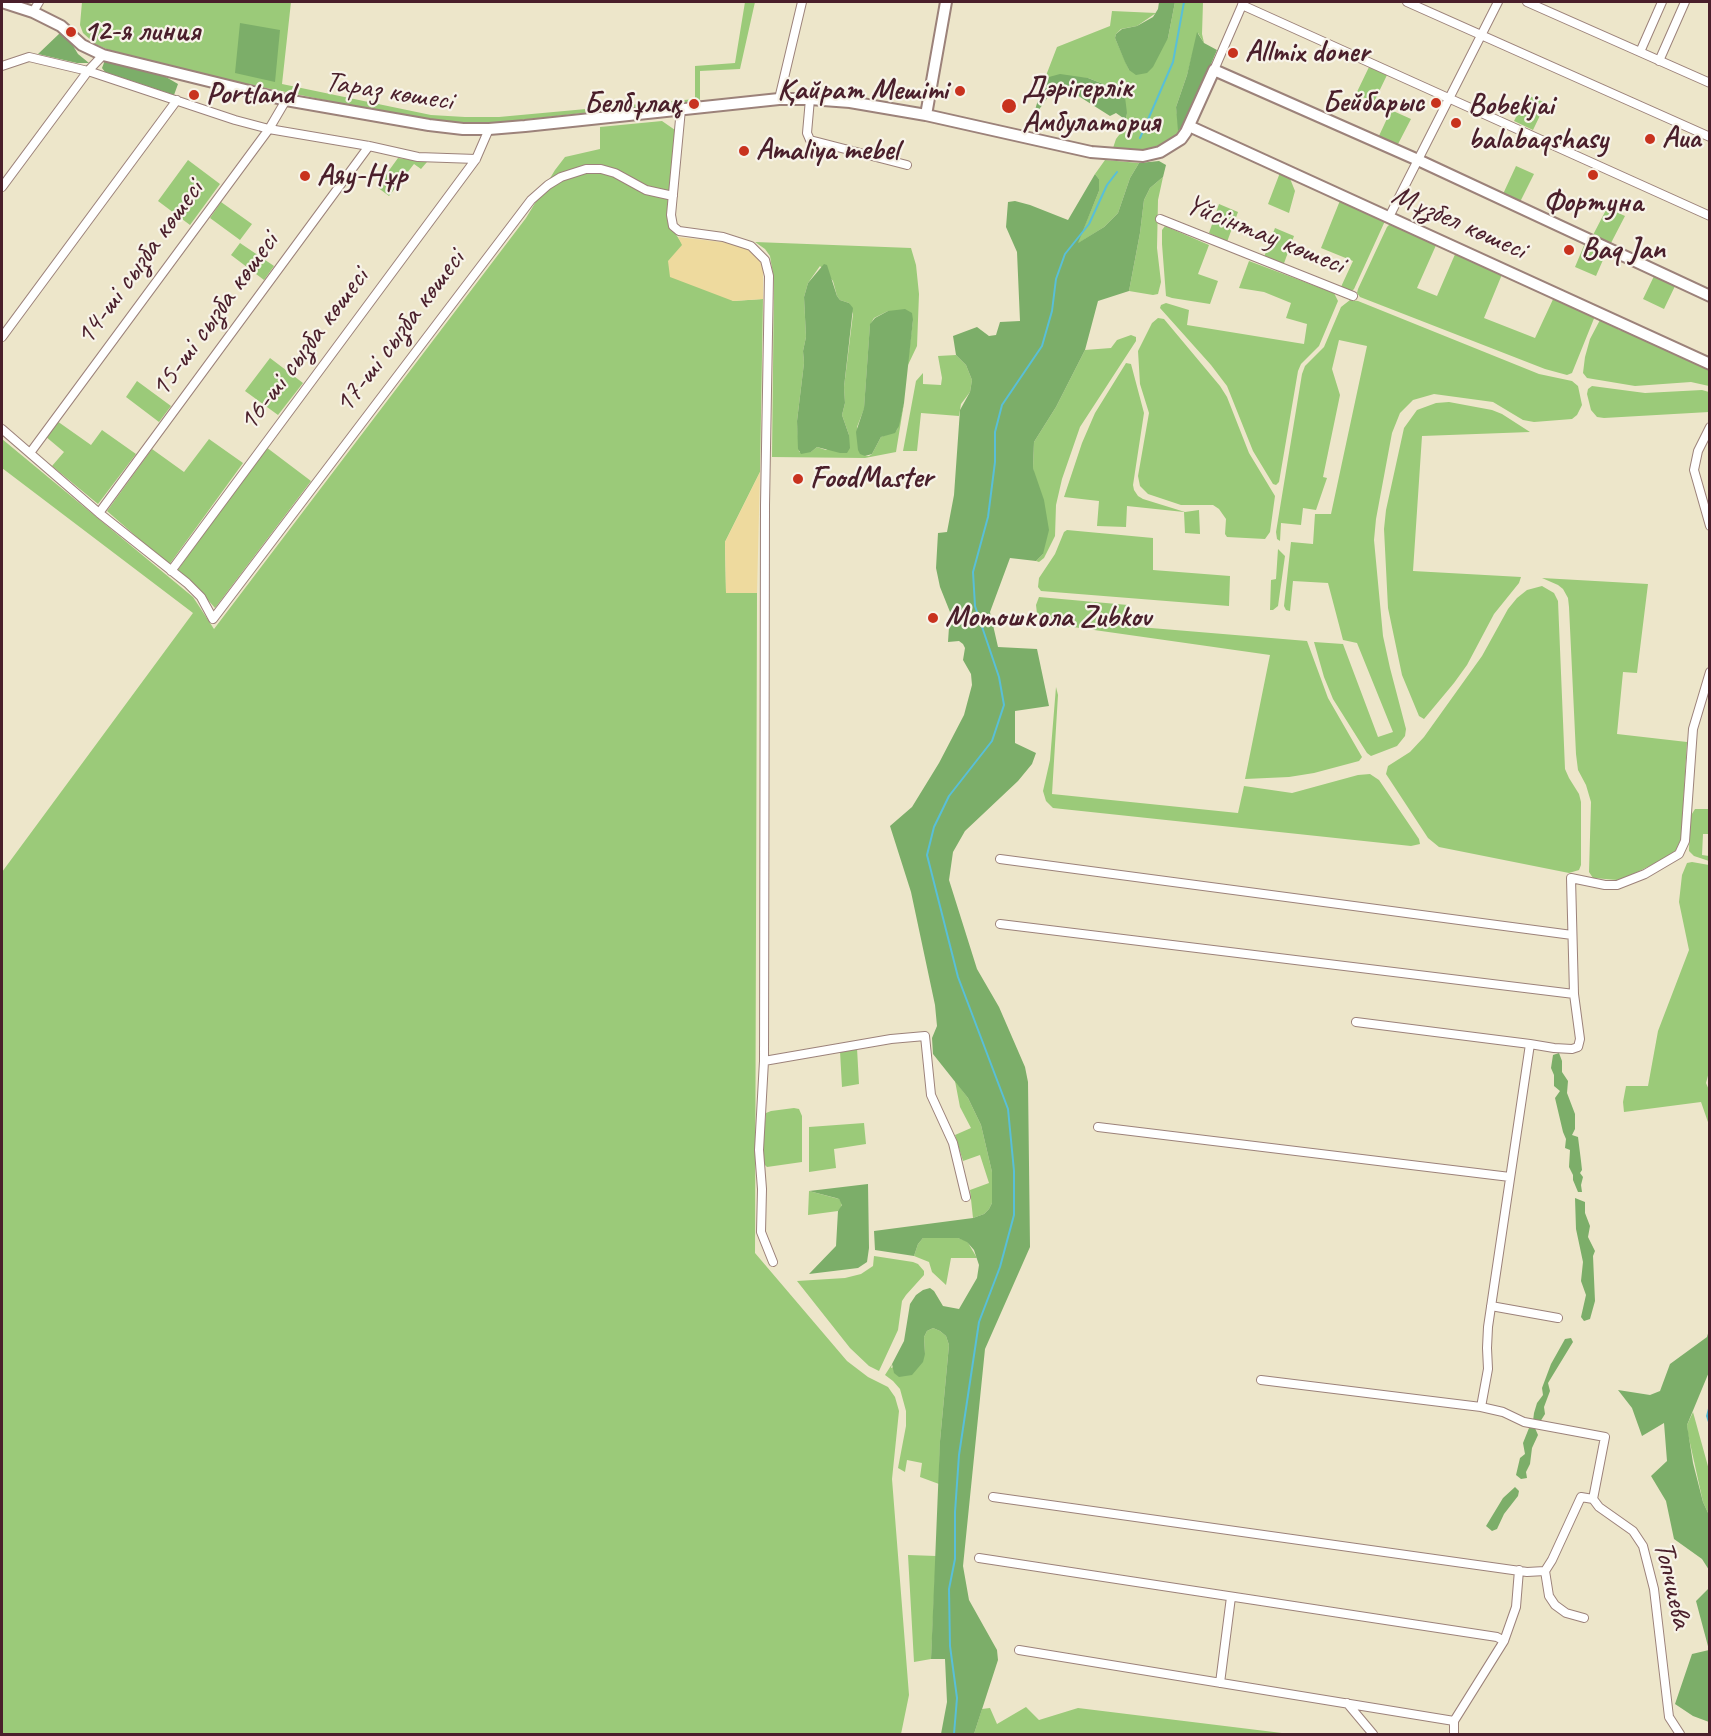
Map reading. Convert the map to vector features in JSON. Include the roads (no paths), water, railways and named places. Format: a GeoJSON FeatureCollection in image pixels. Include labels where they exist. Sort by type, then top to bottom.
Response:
{"type":"FeatureCollection","features":[{"type":"Feature","properties":{"kind":"street","name":"Тараз көшесі"},"geometry":{"type":"LineString","coordinates":[[2,2],[33,12],[61,26],[87,49],[102,55],[285,100],[429,125],[489,129],[779,99],[810,99],[849,102],[926,115],[1091,152],[1135,156],[1160,152],[1175,144],[1187,129]]}},
{"type":"Feature","properties":{"kind":"street"},"geometry":{"type":"LineString","coordinates":[[33,12],[39,2]]}},
{"type":"Feature","properties":{"kind":"street"},"geometry":{"type":"LineString","coordinates":[[779,99],[802,2]]}},
{"type":"Feature","properties":{"kind":"street"},"geometry":{"type":"LineString","coordinates":[[926,115],[946,2]]}},
{"type":"Feature","properties":{"kind":"street"},"geometry":{"type":"LineString","coordinates":[[1407,2],[1710,137]]}},
{"type":"Feature","properties":{"kind":"street"},"geometry":{"type":"LineString","coordinates":[[1389,218],[1498,2]]}},
{"type":"Feature","properties":{"kind":"street"},"geometry":{"type":"LineString","coordinates":[[1527,2],[1710,83]]}},
{"type":"Feature","properties":{"kind":"street"},"geometry":{"type":"LineString","coordinates":[[1640,52],[1662,2]]}},
{"type":"Feature","properties":{"kind":"street"},"geometry":{"type":"LineString","coordinates":[[1659,61],[1685,2]]}},
{"type":"Feature","properties":{"kind":"street"},"geometry":{"type":"LineString","coordinates":[[1178,150],[1242,3],[1710,216]]}},
{"type":"Feature","properties":{"kind":"street"},"geometry":{"type":"LineString","coordinates":[[2,187],[102,55]]}},
{"type":"Feature","properties":{"kind":"street"},"geometry":{"type":"LineString","coordinates":[[2,66],[29,57],[88,71],[269,129],[418,157],[476,159]]}},
{"type":"Feature","properties":{"kind":"street"},"geometry":{"type":"LineString","coordinates":[[1214,70],[1418,160],[1710,296]]}},
{"type":"Feature","properties":{"kind":"street"},"geometry":{"type":"LineString","coordinates":[[810,99],[807,133],[810,140],[907,165]]}},
{"type":"Feature","properties":{"kind":"street"},"geometry":{"type":"LineString","coordinates":[[2,337],[177,100]]}},
{"type":"Feature","properties":{"kind":"street","name":"14-ші сызба көшесі"},"geometry":{"type":"LineString","coordinates":[[30,453],[269,129],[285,100]]}},
{"type":"Feature","properties":{"kind":"street"},"geometry":{"type":"LineString","coordinates":[[681,109],[673,196],[672,221],[676,229],[723,237],[751,246],[761,254],[769,271],[765,505],[764,1061],[759,1150],[762,1189],[761,1233],[772,1262]]}},
{"type":"Feature","properties":{"kind":"street","name":"16-ші сызба көшесі"},"geometry":{"type":"LineString","coordinates":[[171,571],[476,159],[489,129]]}},
{"type":"Feature","properties":{"kind":"street","name":"Мұзбел көшесі"},"geometry":{"type":"LineString","coordinates":[[1187,129],[1710,363]]}},
{"type":"Feature","properties":{"kind":"street","name":"15-ші сызба көшесі"},"geometry":{"type":"LineString","coordinates":[[99,513],[369,146]]}},
{"type":"Feature","properties":{"kind":"street","name":"17-ші сызба көшесі"},"geometry":{"type":"LineString","coordinates":[[171,571],[201,597],[213,619],[531,200],[555,181],[573,172],[601,169],[615,173],[646,190],[673,196]]}},
{"type":"Feature","properties":{"kind":"street","name":"Үйсінтау көшесі"},"geometry":{"type":"LineString","coordinates":[[1160,219],[1353,296]]}},
{"type":"Feature","properties":{"kind":"street"},"geometry":{"type":"LineString","coordinates":[[1710,427],[1698,451],[1694,470],[1710,526]]}},
{"type":"Feature","properties":{"kind":"street"},"geometry":{"type":"LineString","coordinates":[[2,429],[99,513],[171,571]]}},
{"type":"Feature","properties":{"kind":"street"},"geometry":{"type":"LineString","coordinates":[[1356,1022],[1554,1048],[1578,1047],[1580,1039],[1574,994],[1571,878],[1605,885],[1617,885],[1645,874],[1679,854],[1683,849],[1693,729],[1710,672]]}},
{"type":"Feature","properties":{"kind":"street"},"geometry":{"type":"LineString","coordinates":[[1000,859],[1572,935]]}},
{"type":"Feature","properties":{"kind":"street"},"geometry":{"type":"LineString","coordinates":[[1000,924],[1574,994]]}},
{"type":"Feature","properties":{"kind":"street"},"geometry":{"type":"LineString","coordinates":[[764,1061],[891,1039],[925,1036],[931,1095],[953,1143],[966,1197]]}},
{"type":"Feature","properties":{"kind":"street"},"geometry":{"type":"LineString","coordinates":[[1481,1407],[1488,1369],[1487,1348],[1491,1306],[1530,1044]]}},
{"type":"Feature","properties":{"kind":"street"},"geometry":{"type":"LineString","coordinates":[[1098,1126],[1510,1177]]}},
{"type":"Feature","properties":{"kind":"street"},"geometry":{"type":"LineString","coordinates":[[1491,1306],[1558,1318]]}},
{"type":"Feature","properties":{"kind":"street"},"geometry":{"type":"LineString","coordinates":[[1261,1380],[1481,1407],[1503,1412],[1524,1422],[1605,1437],[1593,1499],[1581,1497],[1545,1571],[1549,1596],[1555,1605],[1566,1613],[1584,1618]]}},
{"type":"Feature","properties":{"kind":"street"},"geometry":{"type":"LineString","coordinates":[[993,1497],[1519,1570],[1545,1571]]}},
{"type":"Feature","properties":{"kind":"street","name":"Топчиева"},"geometry":{"type":"LineString","coordinates":[[1593,1499],[1599,1507],[1633,1531],[1643,1546],[1654,1589],[1670,1717],[1680,1734]]}},
{"type":"Feature","properties":{"kind":"street"},"geometry":{"type":"LineString","coordinates":[[979,1558],[1497,1637],[1504,1641]]}},
{"type":"Feature","properties":{"kind":"street"},"geometry":{"type":"LineString","coordinates":[[1454,1734],[1454,1721],[1504,1641],[1516,1608],[1519,1570]]}},
{"type":"Feature","properties":{"kind":"street"},"geometry":{"type":"LineString","coordinates":[[1220,1683],[1231,1597]]}},
{"type":"Feature","properties":{"kind":"street"},"geometry":{"type":"LineString","coordinates":[[1019,1650],[1454,1721]]}},
{"type":"Feature","properties":{"kind":"street"},"geometry":{"type":"LineString","coordinates":[[1347,1703],[1373,1734]]}},
{"type":"Feature","properties":{"kind":"waterway"},"geometry":{"type":"LineString","coordinates":[[1140,138],[1173,62],[1184,2]]}},
{"type":"Feature","properties":{"kind":"waterway"},"geometry":{"type":"LineString","coordinates":[[954,1734],[957,1698],[950,1646],[949,1589],[955,1559],[955,1512],[959,1455],[979,1322],[1000,1267],[1014,1215],[1014,1171],[1008,1109],[958,977],[927,855],[934,827],[949,796],[992,741],[1004,705],[999,677],[975,606],[973,572],[988,517],[995,462],[995,432],[1002,405],[1042,346],[1052,311],[1056,279],[1065,254],[1089,224],[1107,185],[1117,172]]}},
{"type":"Feature","properties":{"kind":"waterway"},"geometry":{"type":"LineString","coordinates":[[1710,1405],[1707,1416],[1710,1425]]}},
{"type":"Feature","properties":{"kind":"place","name":"12-я линия"},"geometry":{"type":"Point","coordinates":[71,32]}},
{"type":"Feature","properties":{"kind":"place","name":"Allmix doner"},"geometry":{"type":"Point","coordinates":[1233,53]}},
{"type":"Feature","properties":{"kind":"place","name":"Қайрат Мешіті"},"geometry":{"type":"Point","coordinates":[960,91]}},
{"type":"Feature","properties":{"kind":"place","name":"Portland"},"geometry":{"type":"Point","coordinates":[194,95]}},
{"type":"Feature","properties":{"kind":"place","name":"Бейбарыс"},"geometry":{"type":"Point","coordinates":[1436,103]}},
{"type":"Feature","properties":{"kind":"place","name":"Белбұлақ"},"geometry":{"type":"Point","coordinates":[694,104]}},
{"type":"Feature","properties":{"kind":"place","name":"Дәрігерлік Амбулатория"},"geometry":{"type":"Point","coordinates":[1009,106]}},
{"type":"Feature","properties":{"kind":"place","name":"Bobekjai balabaqshasy"},"geometry":{"type":"Point","coordinates":[1456,123]}},
{"type":"Feature","properties":{"kind":"place","name":"Aua"},"geometry":{"type":"Point","coordinates":[1650,139]}},
{"type":"Feature","properties":{"kind":"place","name":"Amaliya mebel"},"geometry":{"type":"Point","coordinates":[744,151]}},
{"type":"Feature","properties":{"kind":"place","name":"Фортуна"},"geometry":{"type":"Point","coordinates":[1593,175]}},
{"type":"Feature","properties":{"kind":"place","name":"Аяу-Нұр"},"geometry":{"type":"Point","coordinates":[305,176]}},
{"type":"Feature","properties":{"kind":"place","name":"Baq Jan"},"geometry":{"type":"Point","coordinates":[1569,250]}},
{"type":"Feature","properties":{"kind":"place","name":"FoodMaster"},"geometry":{"type":"Point","coordinates":[798,479]}},
{"type":"Feature","properties":{"kind":"place","name":"Мотошкола Zubkov"},"geometry":{"type":"Point","coordinates":[933,618]}}]}
